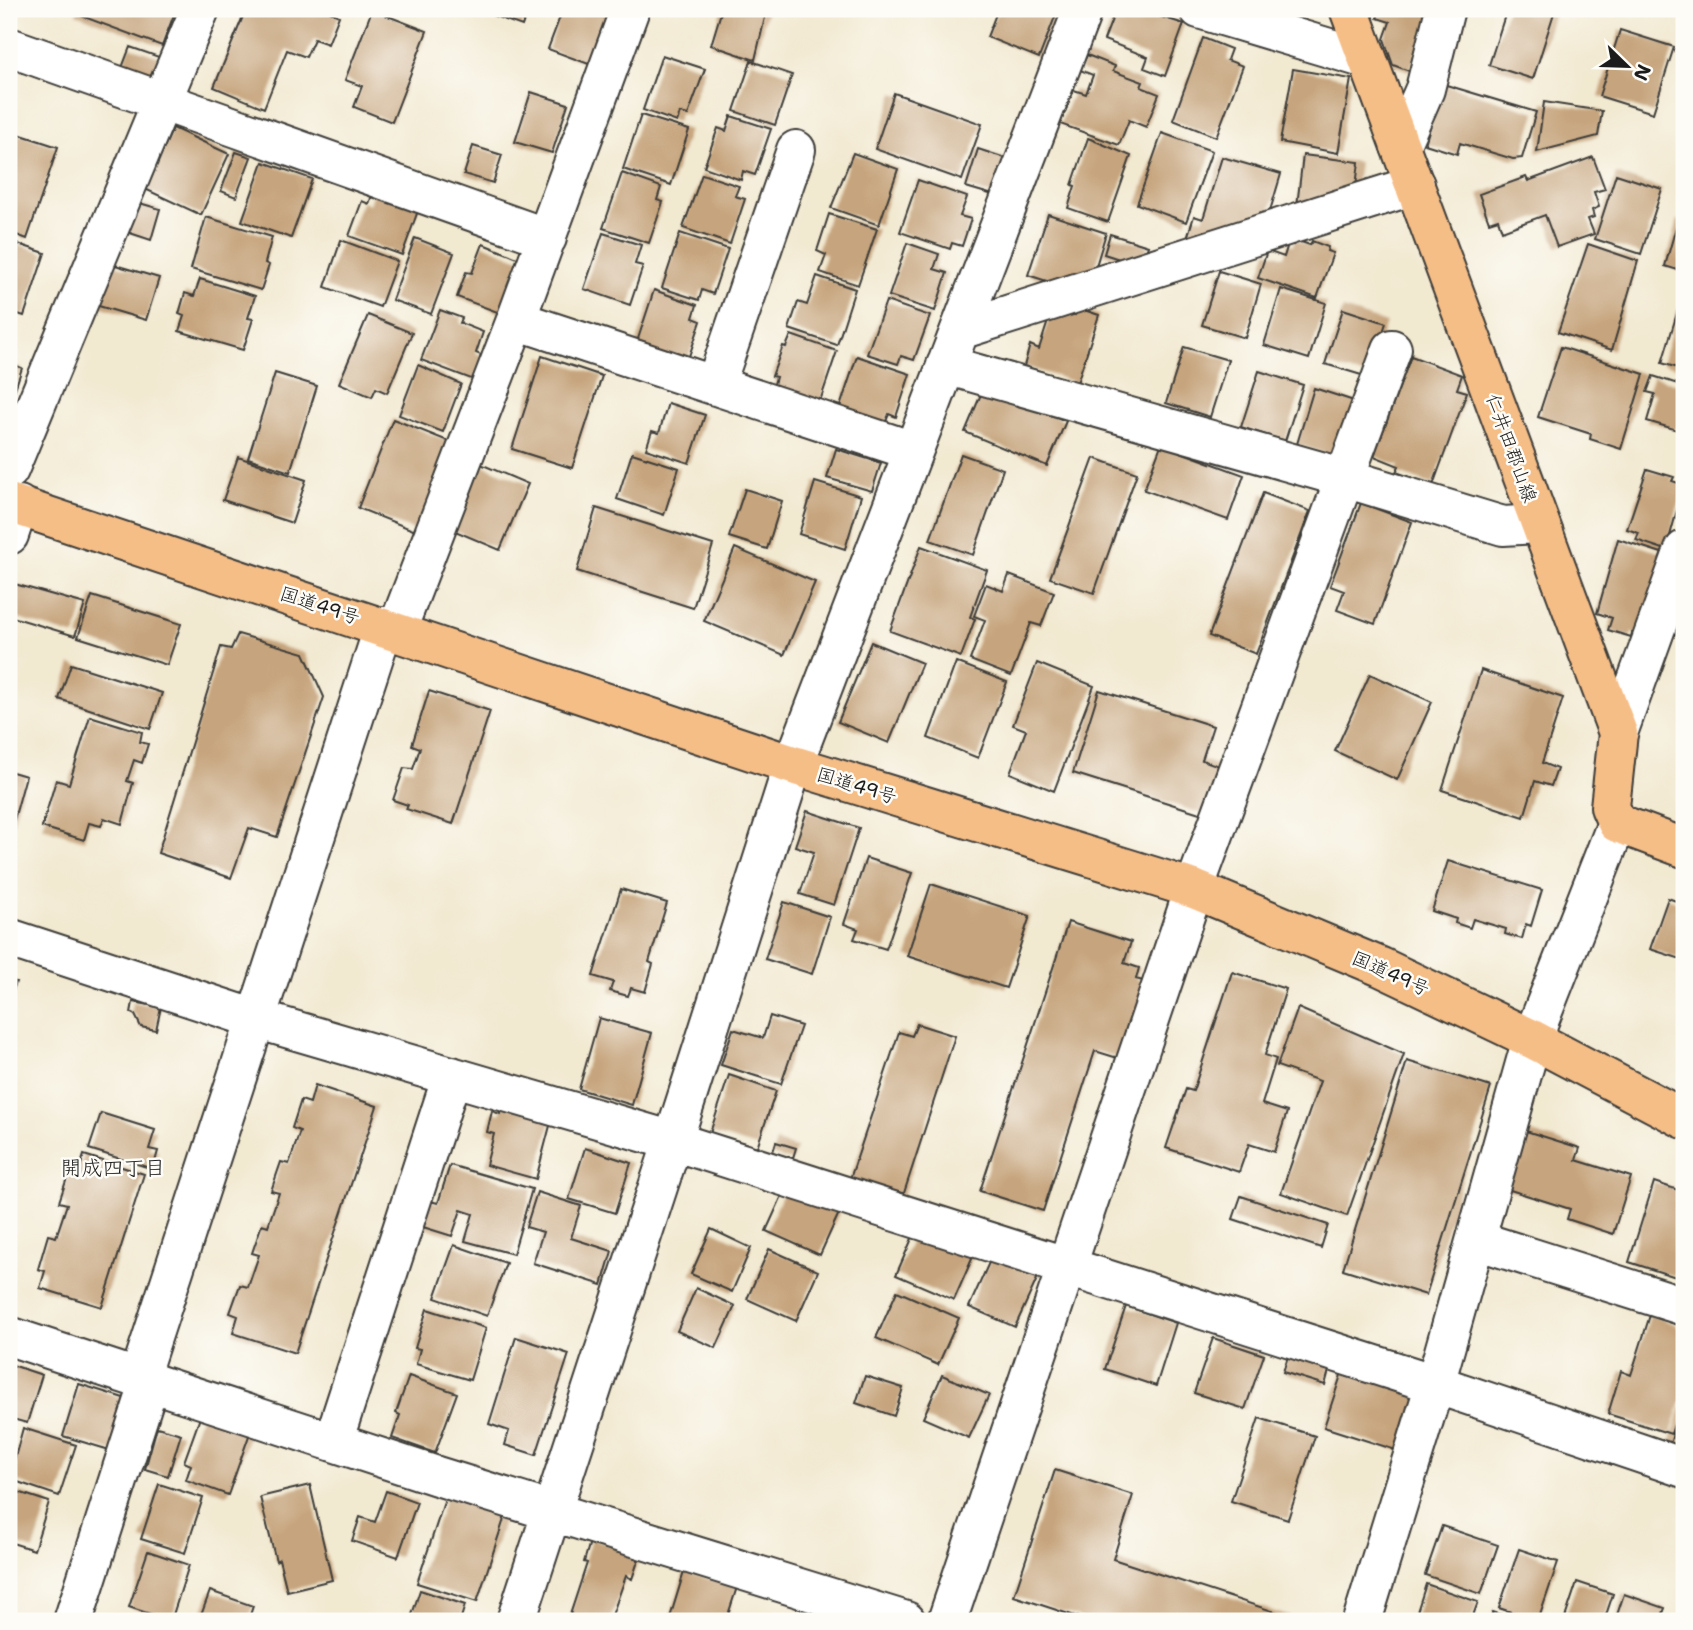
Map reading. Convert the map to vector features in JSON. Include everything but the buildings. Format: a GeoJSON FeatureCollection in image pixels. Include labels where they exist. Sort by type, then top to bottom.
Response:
{"type":"FeatureCollection","features":[{"type":"Feature","properties":{"kind":"main road","name":"仁井田郡山線"},"geometry":{"type":"LineString","coordinates":[[1349,9],[1618,733],[1610,807],[1617,823]]}},
{"type":"Feature","properties":{"kind":"main road","name":"国道49号"},"geometry":{"type":"LineString","coordinates":[[11,503],[391,628],[793,765],[1194,889],[1381,967],[1532,1039],[1684,1119]]}},
{"type":"Feature","properties":{"kind":"main road"},"geometry":{"type":"LineString","coordinates":[[1617,823],[1684,848]]}},
{"type":"Feature","properties":{"kind":"street"},"geometry":{"type":"LineString","coordinates":[[11,503],[200,9]]}},
{"type":"Feature","properties":{"kind":"street"},"geometry":{"type":"LineString","coordinates":[[73,1621],[146,1394],[144,1362],[256,1019],[391,628],[516,320],[630,9]]}},
{"type":"Feature","properties":{"kind":"street"},"geometry":{"type":"LineString","coordinates":[[516,1621],[793,765],[1083,9]]}},
{"type":"Feature","properties":{"kind":"street"},"geometry":{"type":"LineString","coordinates":[[1199,9],[1366,59]]}},
{"type":"Feature","properties":{"kind":"street"},"geometry":{"type":"LineString","coordinates":[[1400,146],[1425,89],[1445,9]]}},
{"type":"Feature","properties":{"kind":"street"},"geometry":{"type":"LineString","coordinates":[[9,47],[547,238]]}},
{"type":"Feature","properties":{"kind":"street"},"geometry":{"type":"LineString","coordinates":[[715,386],[796,150]]}},
{"type":"Feature","properties":{"kind":"street"},"geometry":{"type":"LineString","coordinates":[[960,330],[1415,185]]}},
{"type":"Feature","properties":{"kind":"street"},"geometry":{"type":"LineString","coordinates":[[516,320],[913,451]]}},
{"type":"Feature","properties":{"kind":"street"},"geometry":{"type":"LineString","coordinates":[[947,1621],[1194,889],[1392,349]]}},
{"type":"Feature","properties":{"kind":"street"},"geometry":{"type":"LineString","coordinates":[[946,365],[1345,478],[1503,526],[1540,524]]}},
{"type":"Feature","properties":{"kind":"street"},"geometry":{"type":"LineString","coordinates":[[1618,733],[1684,550]]}},
{"type":"Feature","properties":{"kind":"street"},"geometry":{"type":"LineString","coordinates":[[1362,1621],[1435,1384],[1532,1039],[1617,823]]}},
{"type":"Feature","properties":{"kind":"street"},"geometry":{"type":"LineString","coordinates":[[9,938],[256,1019],[673,1141],[1068,1265],[1684,1468]]}},
{"type":"Feature","properties":{"kind":"street"},"geometry":{"type":"LineString","coordinates":[[333,1442],[452,1076]]}},
{"type":"Feature","properties":{"kind":"street"},"geometry":{"type":"LineString","coordinates":[[1476,1240],[1684,1306]]}},
{"type":"Feature","properties":{"kind":"street"},"geometry":{"type":"LineString","coordinates":[[9,1336],[553,1512],[906,1621]]}},
{"type":"Feature","properties":{"kind":"district","name":"開成四丁目"},"geometry":{"type":"Point","coordinates":[113,1168]}}]}
